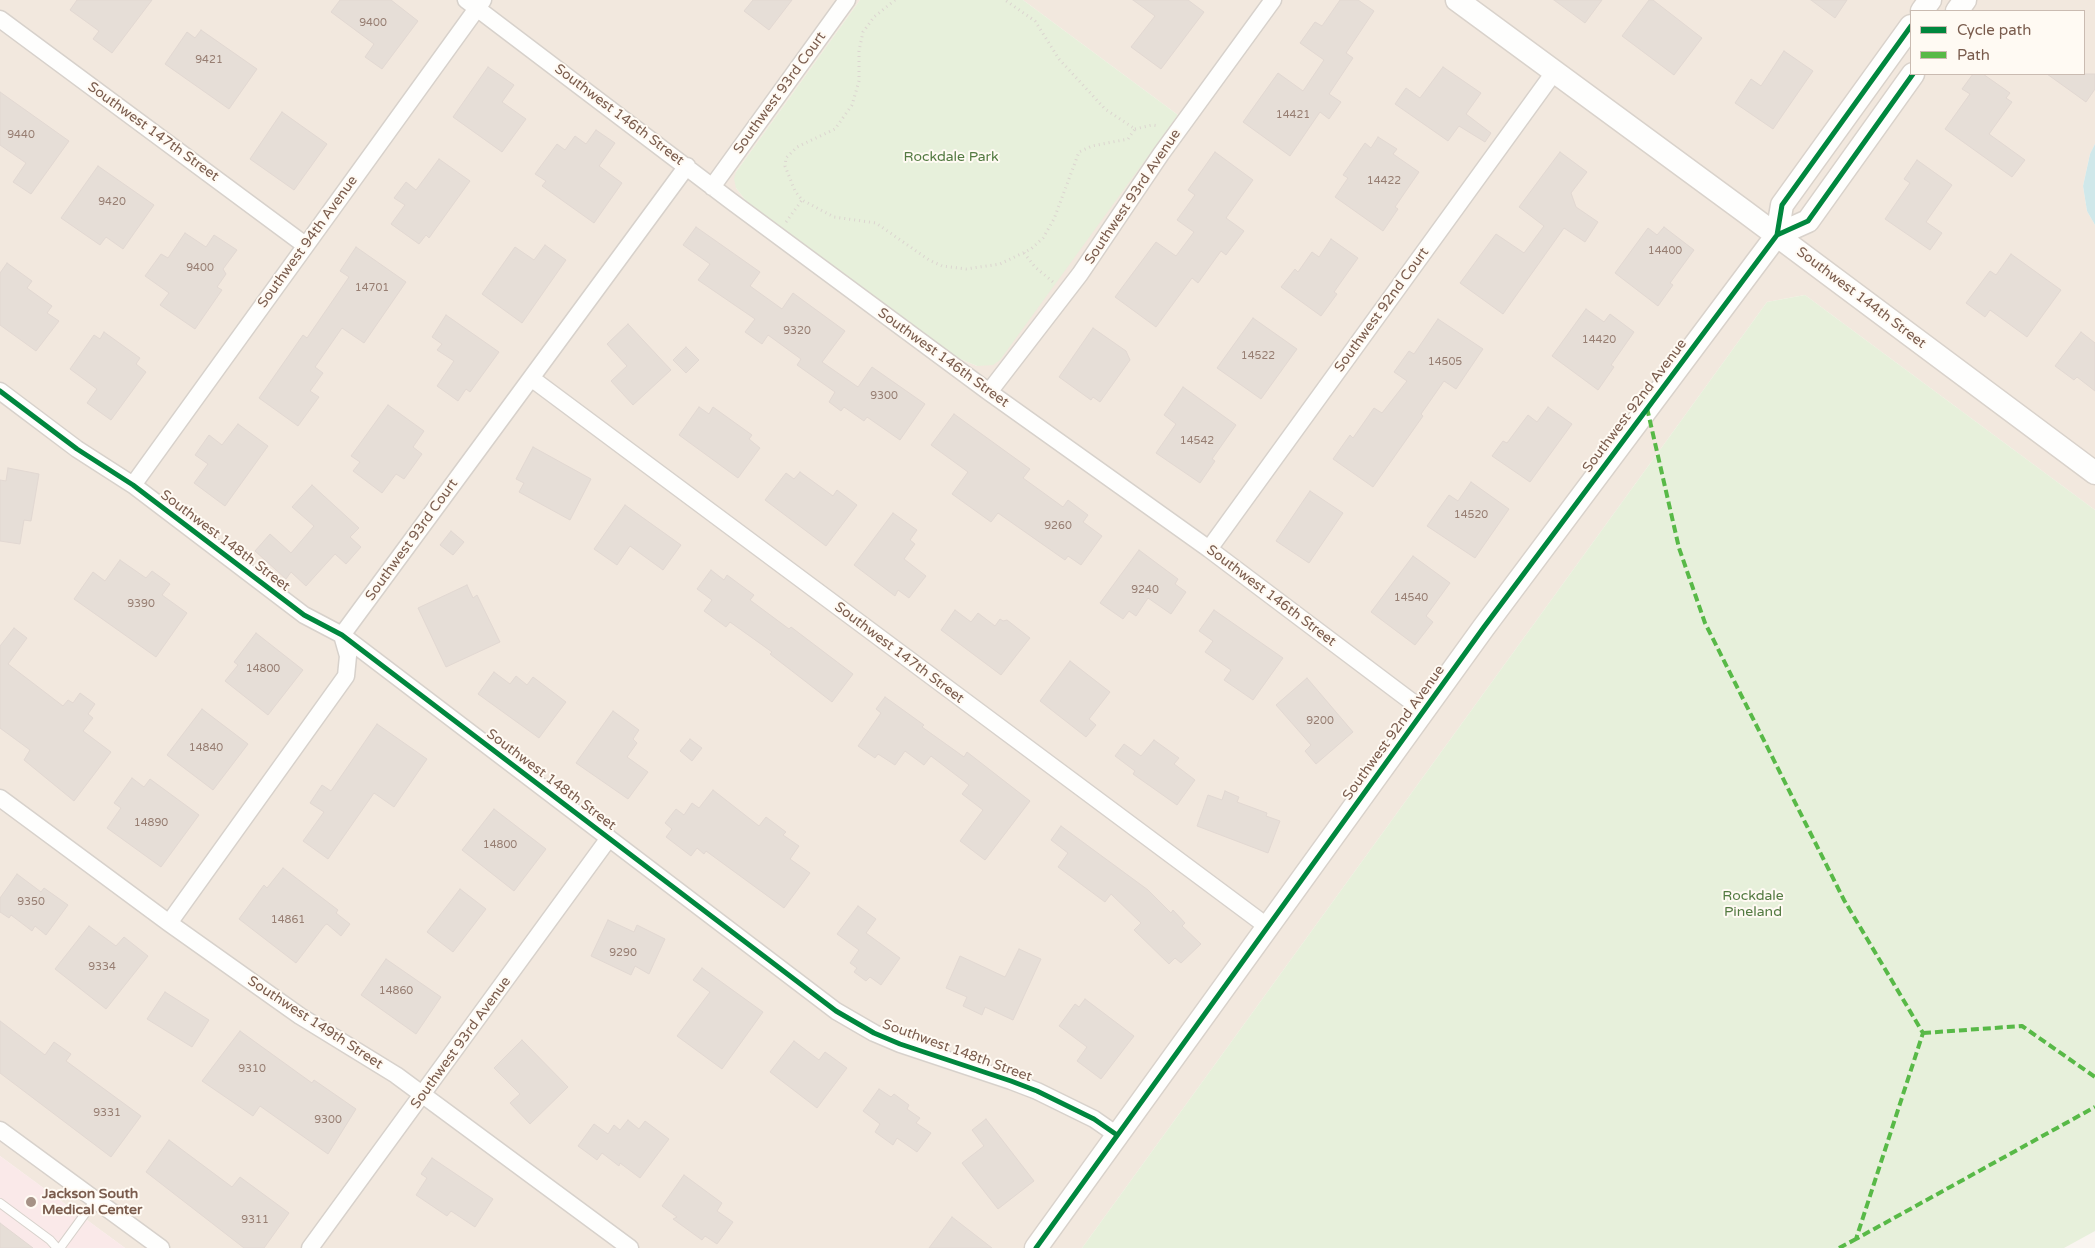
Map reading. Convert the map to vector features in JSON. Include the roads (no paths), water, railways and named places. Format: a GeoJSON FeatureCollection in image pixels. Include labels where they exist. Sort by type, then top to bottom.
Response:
{"type":"FeatureCollection","features":[{"type":"Feature","properties":{"kind":"street","name":"Southwest 93rd Court"},"geometry":{"type":"LineString","coordinates":[[712,187],[847,0]]}},
{"type":"Feature","properties":{"kind":"street","name":"Southwest 93rd Avenue"},"geometry":{"type":"LineString","coordinates":[[989,392],[1080,274],[1161,154],[1273,0]]}},
{"type":"Feature","properties":{"kind":"street","name":"Southwest 144th Street"},"geometry":{"type":"LineString","coordinates":[[1458,0],[1777,235],[2095,473]]}},
{"type":"Feature","properties":{"kind":"street","name":"Southwest 146th Street"},"geometry":{"type":"LineString","coordinates":[[475,3],[712,187],[989,392],[1209,550],[1424,711]]}},
{"type":"Feature","properties":{"kind":"street","name":"Southwest 94th Avenue"},"geometry":{"type":"LineString","coordinates":[[133,485],[475,3]]}},
{"type":"Feature","properties":{"kind":"street","name":"Southwest 147th Street"},"geometry":{"type":"LineString","coordinates":[[0,19],[305,245]]}},
{"type":"Feature","properties":{"kind":"street","name":"Southwest 92nd Avenue"},"geometry":{"type":"LineString","coordinates":[[1036,1248],[1484,627],[1777,235],[1782,206],[1910,27]]}},
{"type":"Feature","properties":{"kind":"street","name":"Southwest 92nd Court"},"geometry":{"type":"LineString","coordinates":[[1209,550],[1556,71]]}},
{"type":"Feature","properties":{"kind":"street","name":"Southwest 92nd Avenue"},"geometry":{"type":"LineString","coordinates":[[1777,235],[1808,221],[1912,75]]}},
{"type":"Feature","properties":{"kind":"street","name":"Southwest 93rd Court"},"geometry":{"type":"LineString","coordinates":[[342,635],[687,166]]}},
{"type":"Feature","properties":{"kind":"street","name":"Southwest 147th Street"},"geometry":{"type":"LineString","coordinates":[[531,378],[1268,927]]}},
{"type":"Feature","properties":{"kind":"street","name":"Southwest 148th Street"},"geometry":{"type":"LineString","coordinates":[[0,391],[77,449],[133,485],[304,615],[342,635],[806,989],[854,1022],[900,1044],[1002,1078],[1037,1092],[1094,1119],[1116,1136]]}},
{"type":"Feature","properties":{"kind":"street"},"geometry":{"type":"LineString","coordinates":[[169,923],[346,676],[348,656],[342,635]]}},
{"type":"Feature","properties":{"kind":"street","name":"Southwest 149th Street"},"geometry":{"type":"LineString","coordinates":[[0,798],[169,923],[300,1016],[396,1075],[630,1248]]}},
{"type":"Feature","properties":{"kind":"street","name":"Southwest 93rd Avenue"},"geometry":{"type":"LineString","coordinates":[[310,1248],[424,1095],[609,838]]}},
{"type":"Feature","properties":{"kind":"street"},"geometry":{"type":"LineString","coordinates":[[0,1130],[161,1248]]}},
{"type":"Feature","properties":{"kind":"lane"},"geometry":{"type":"LineString","coordinates":[[60,1248],[95,1200]]}},
{"type":"Feature","properties":{"kind":"lane"},"geometry":{"type":"LineString","coordinates":[[0,1203],[50,1240],[57,1248]]}},
{"type":"Feature","properties":{"kind":"water"},"geometry":{"type":"Polygon","coordinates":[[[2095,144],[2095,225],[2087,211],[2083,186],[2090,154],[2095,144]]]}},
{"type":"Feature","properties":{"kind":"place","name":"Jackson South Medical Center"},"geometry":{"type":"Point","coordinates":[31,1202]}},
{"type":"Feature","properties":{"kind":"park label","name":"Rockdale Park"},"geometry":{"type":"Point","coordinates":[951,157]}},
{"type":"Feature","properties":{"kind":"park label","name":"Rockdale Pineland"},"geometry":{"type":"Point","coordinates":[1753,904]}}]}
